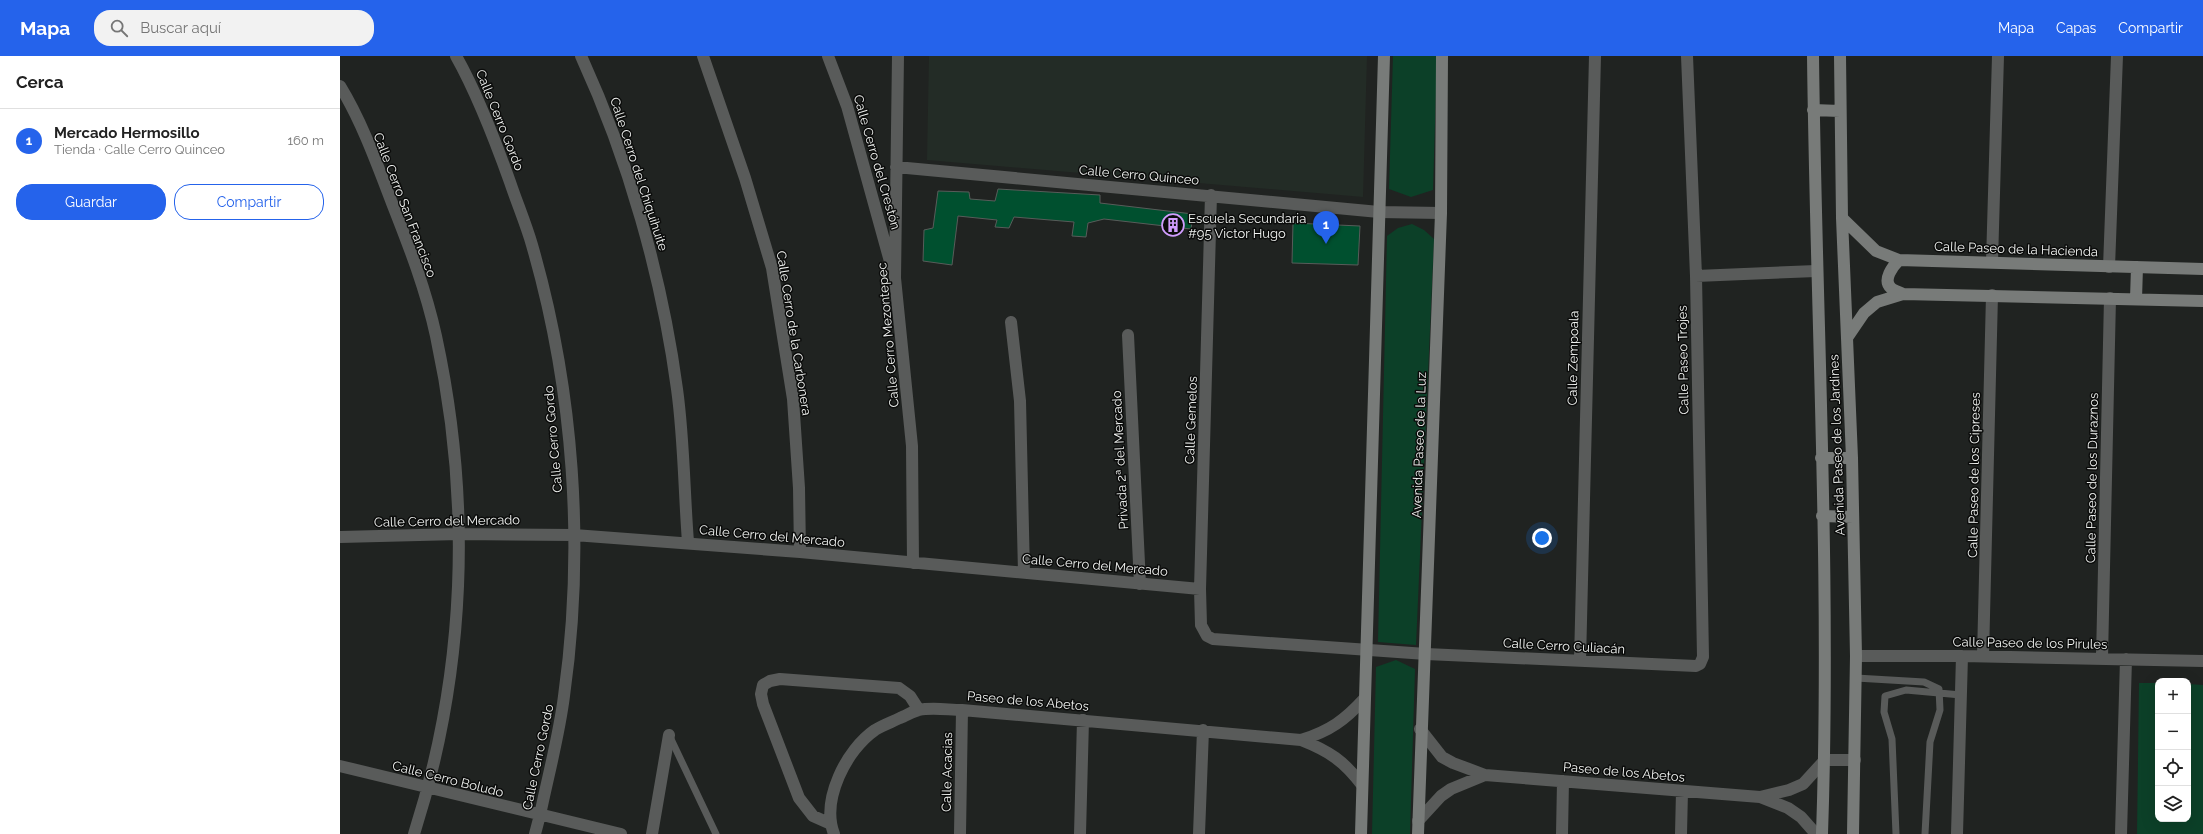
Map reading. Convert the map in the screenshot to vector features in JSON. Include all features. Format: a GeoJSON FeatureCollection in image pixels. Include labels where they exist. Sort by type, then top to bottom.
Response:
{"type":"FeatureCollection","features":[{"type":"Feature","properties":{"kind":"street","name":"Calle Cerro Gordo"},"geometry":{"type":"LineString","coordinates":[[456,56],[499,151],[532,244],[554,334],[567,412],[574,535],[572,612],[564,697],[540,815],[534,834]]}},
{"type":"Feature","properties":{"kind":"street","name":"Calle Cerro del Chiquihuite"},"geometry":{"type":"LineString","coordinates":[[581,56],[597,90],[638,208],[662,300],[677,389],[688,542]]}},
{"type":"Feature","properties":{"kind":"street","name":"Calle Cerro de la Carbonera"},"geometry":{"type":"LineString","coordinates":[[703,56],[745,178],[772,268],[793,400],[799,488],[800,552]]}},
{"type":"Feature","properties":{"kind":"street","name":"Calle Cerro del Crestón"},"geometry":{"type":"LineString","coordinates":[[828,56],[847,106],[895,278]]}},
{"type":"Feature","properties":{"kind":"street","name":"Calle Cerro Mezontepec"},"geometry":{"type":"LineString","coordinates":[[898,56],[895,278],[912,446],[913,563]]}},
{"type":"Feature","properties":{"kind":"street"},"geometry":{"type":"LineString","coordinates":[[1361,834],[1384,56]]}},
{"type":"Feature","properties":{"kind":"street","name":"Avenida Paseo de la Luz"},"geometry":{"type":"LineString","coordinates":[[1418,834],[1420,729],[1426,654],[1441,213],[1442,56]]}},
{"type":"Feature","properties":{"kind":"street","name":"Calle Zempoala"},"geometry":{"type":"LineString","coordinates":[[1580,661],[1595,56]]}},
{"type":"Feature","properties":{"kind":"street","name":"Calle Paseo Trojes"},"geometry":{"type":"LineString","coordinates":[[1688,56],[1696,276],[1702,657],[1700,664]]}},
{"type":"Feature","properties":{"kind":"street","name":"Avenida Paseo de los Jardines"},"geometry":{"type":"LineString","coordinates":[[1813,56],[1825,760],[1822,834]]}},
{"type":"Feature","properties":{"kind":"street","name":"Avenida Paseo de los Jardines"},"geometry":{"type":"LineString","coordinates":[[1840,56],[1842,218],[1852,458],[1856,656],[1853,834]]}},
{"type":"Feature","properties":{"kind":"street"},"geometry":{"type":"LineString","coordinates":[[1992,262],[1998,56]]}},
{"type":"Feature","properties":{"kind":"street"},"geometry":{"type":"LineString","coordinates":[[2109,267],[2117,56]]}},
{"type":"Feature","properties":{"kind":"street","name":"Calle Cerro San Francisco"},"geometry":{"type":"LineString","coordinates":[[340,86],[348,98],[412,254],[436,335],[453,439],[460,577],[454,649],[444,719],[429,789],[414,834]]}},
{"type":"Feature","properties":{"kind":"street"},"geometry":{"type":"LineString","coordinates":[[1813,110],[1840,111]]}},
{"type":"Feature","properties":{"kind":"street","name":"Calle Cerro Quinceo"},"geometry":{"type":"LineString","coordinates":[[896,167],[1211,195],[1379,212],[1441,213]]}},
{"type":"Feature","properties":{"kind":"street","name":"Calle Gemelos"},"geometry":{"type":"LineString","coordinates":[[1211,195],[1200,625],[1207,636],[1214,638],[1366,650]]}},
{"type":"Feature","properties":{"kind":"street","name":"Calle Paseo de la Hacienda"},"geometry":{"type":"LineString","coordinates":[[1842,218],[1876,251],[1899,260],[2203,269]]}},
{"type":"Feature","properties":{"kind":"street"},"geometry":{"type":"LineString","coordinates":[[1899,260],[1892,266],[1889,273],[1889,284],[1892,288],[1904,294]]}},
{"type":"Feature","properties":{"kind":"street"},"geometry":{"type":"LineString","coordinates":[[2136,299],[2137,267]]}},
{"type":"Feature","properties":{"kind":"street"},"geometry":{"type":"LineString","coordinates":[[1696,276],[1816,271]]}},
{"type":"Feature","properties":{"kind":"street"},"geometry":{"type":"LineString","coordinates":[[1847,338],[1864,314],[1877,302],[1904,294],[2203,301]]}},
{"type":"Feature","properties":{"kind":"street","name":"Calle Paseo de los Cipreses"},"geometry":{"type":"LineString","coordinates":[[1983,656],[1992,295]]}},
{"type":"Feature","properties":{"kind":"street","name":"Calle Paseo de los Duraznos"},"geometry":{"type":"LineString","coordinates":[[2102,658],[2110,298]]}},
{"type":"Feature","properties":{"kind":"street"},"geometry":{"type":"LineString","coordinates":[[1011,322],[1020,401],[1024,573]]}},
{"type":"Feature","properties":{"kind":"street","name":"Privada 2ª del Mercado"},"geometry":{"type":"LineString","coordinates":[[1128,335],[1140,584]]}},
{"type":"Feature","properties":{"kind":"street"},"geometry":{"type":"LineString","coordinates":[[1821,458],[1852,458]]}},
{"type":"Feature","properties":{"kind":"street"},"geometry":{"type":"LineString","coordinates":[[1822,516],[1853,517]]}},
{"type":"Feature","properties":{"kind":"street","name":"Calle Cerro del Mercado"},"geometry":{"type":"LineString","coordinates":[[340,537],[459,534],[574,535],[688,542],[1200,589]]}},
{"type":"Feature","properties":{"kind":"street","name":"Calle Cerro Culiacán"},"geometry":{"type":"LineString","coordinates":[[1366,650],[1696,666],[1700,664]]}},
{"type":"Feature","properties":{"kind":"street","name":"Calle Paseo de los Pirules"},"geometry":{"type":"LineString","coordinates":[[1856,656],[2102,658],[2203,662]]}},
{"type":"Feature","properties":{"kind":"street"},"geometry":{"type":"LineString","coordinates":[[1957,834],[1962,656]]}},
{"type":"Feature","properties":{"kind":"street"},"geometry":{"type":"LineString","coordinates":[[2121,834],[2126,659]]}},
{"type":"Feature","properties":{"kind":"street"},"geometry":{"type":"LineString","coordinates":[[832,829],[813,816],[799,798],[763,704],[761,694],[763,685],[770,681],[780,679],[899,688],[910,696],[919,710]]}},
{"type":"Feature","properties":{"kind":"street","name":"Paseo de los Abetos"},"geometry":{"type":"LineString","coordinates":[[1301,740],[1319,735],[1336,726],[1365,698]]}},
{"type":"Feature","properties":{"kind":"street","name":"Paseo de los Abetos"},"geometry":{"type":"LineString","coordinates":[[832,829],[837,780],[846,763],[858,746],[875,730],[919,710],[962,710],[1203,730],[1301,740],[1333,755],[1350,770],[1362,785]]}},
{"type":"Feature","properties":{"kind":"street","name":"Calle Acacias"},"geometry":{"type":"LineString","coordinates":[[960,834],[962,710]]}},
{"type":"Feature","properties":{"kind":"street"},"geometry":{"type":"LineString","coordinates":[[1080,834],[1083,720]]}},
{"type":"Feature","properties":{"kind":"street","name":"Paseo de los Abetos"},"geometry":{"type":"LineString","coordinates":[[1420,729],[1442,757],[1453,763],[1485,775],[1760,797],[1788,808],[1801,817],[1816,834]]}},
{"type":"Feature","properties":{"kind":"street"},"geometry":{"type":"LineString","coordinates":[[1199,834],[1203,730]]}},
{"type":"Feature","properties":{"kind":"street"},"geometry":{"type":"LineString","coordinates":[[652,834],[669,735]]}},
{"type":"Feature","properties":{"kind":"street"},"geometry":{"type":"LineString","coordinates":[[1825,760],[1855,760]]}},
{"type":"Feature","properties":{"kind":"street","name":"Paseo de los Abetos"},"geometry":{"type":"LineString","coordinates":[[1760,797],[1789,790],[1803,784],[1825,760]]}},
{"type":"Feature","properties":{"kind":"street","name":"Calle Cerro Boludo"},"geometry":{"type":"LineString","coordinates":[[340,766],[429,789],[621,834]]}},
{"type":"Feature","properties":{"kind":"street","name":"Paseo de los Abetos"},"geometry":{"type":"LineString","coordinates":[[1418,821],[1441,796],[1451,789],[1485,775]]}},
{"type":"Feature","properties":{"kind":"street"},"geometry":{"type":"LineString","coordinates":[[1562,834],[1563,781]]}},
{"type":"Feature","properties":{"kind":"street"},"geometry":{"type":"LineString","coordinates":[[1681,834],[1682,791]]}},
{"type":"Feature","properties":{"kind":"lane"},"geometry":{"type":"LineString","coordinates":[[1856,678],[1924,682],[1939,689],[1940,710],[1930,742],[1924,834]]}},
{"type":"Feature","properties":{"kind":"lane"},"geometry":{"type":"LineString","coordinates":[[1896,834],[1892,739],[1884,712],[1886,696],[1906,690],[1961,695]]}},
{"type":"Feature","properties":{"kind":"lane"},"geometry":{"type":"LineString","coordinates":[[669,735],[716,834]]}},
{"type":"Feature","properties":{"kind":"shaded area"},"geometry":{"type":"Polygon","coordinates":[[[929,56],[1367,56],[1363,197],[927,160],[929,56]]]}},
{"type":"Feature","properties":{"kind":"green space"},"geometry":{"type":"Polygon","coordinates":[[[1393,56],[1437,56],[1433,190],[1411,197],[1389,189],[1393,56]]]}},
{"type":"Feature","properties":{"kind":"green space"},"geometry":{"type":"Polygon","coordinates":[[[1412,224],[1424,230],[1434,239],[1416,645],[1378,642],[1387,236],[1398,228],[1412,224]]]}},
{"type":"Feature","properties":{"kind":"green space"},"geometry":{"type":"Polygon","coordinates":[[[1396,660],[1415,669],[1410,834],[1372,834],[1376,667],[1396,660]]]}},
{"type":"Feature","properties":{"kind":"green space"},"geometry":{"type":"Polygon","coordinates":[[[2139,683],[2155,683],[2155,822],[2191,822],[2191,684],[2203,685],[2203,834],[2137,834],[2139,683]]]}},
{"type":"Feature","properties":{"kind":"building","name":"Escuela Secundaria #95 Victor Hugo"},"geometry":{"type":"Polygon","coordinates":[[[998,189],[1100,195],[1100,203],[1193,214],[1191,229],[1104,219],[1088,223],[1086,237],[1072,236],[1074,222],[1014,217],[1009,228],[995,227],[997,220],[958,216],[952,265],[923,261],[924,230],[933,228],[938,191],[969,192],[970,199],[995,201],[998,189]]]}},
{"type":"Feature","properties":{"kind":"building"},"geometry":{"type":"Polygon","coordinates":[[[1293,223],[1360,226],[1358,265],[1292,263],[1293,223]]]}},
{"type":"Feature","properties":{"kind":"place","name":"Escuela Secundaria #95 Victor Hugo"},"geometry":{"type":"Point","coordinates":[1173,225]}},
{"type":"Feature","properties":{"kind":"place","name":"Mercado Hermosillo"},"geometry":{"type":"Point","coordinates":[1326,244]}}]}
